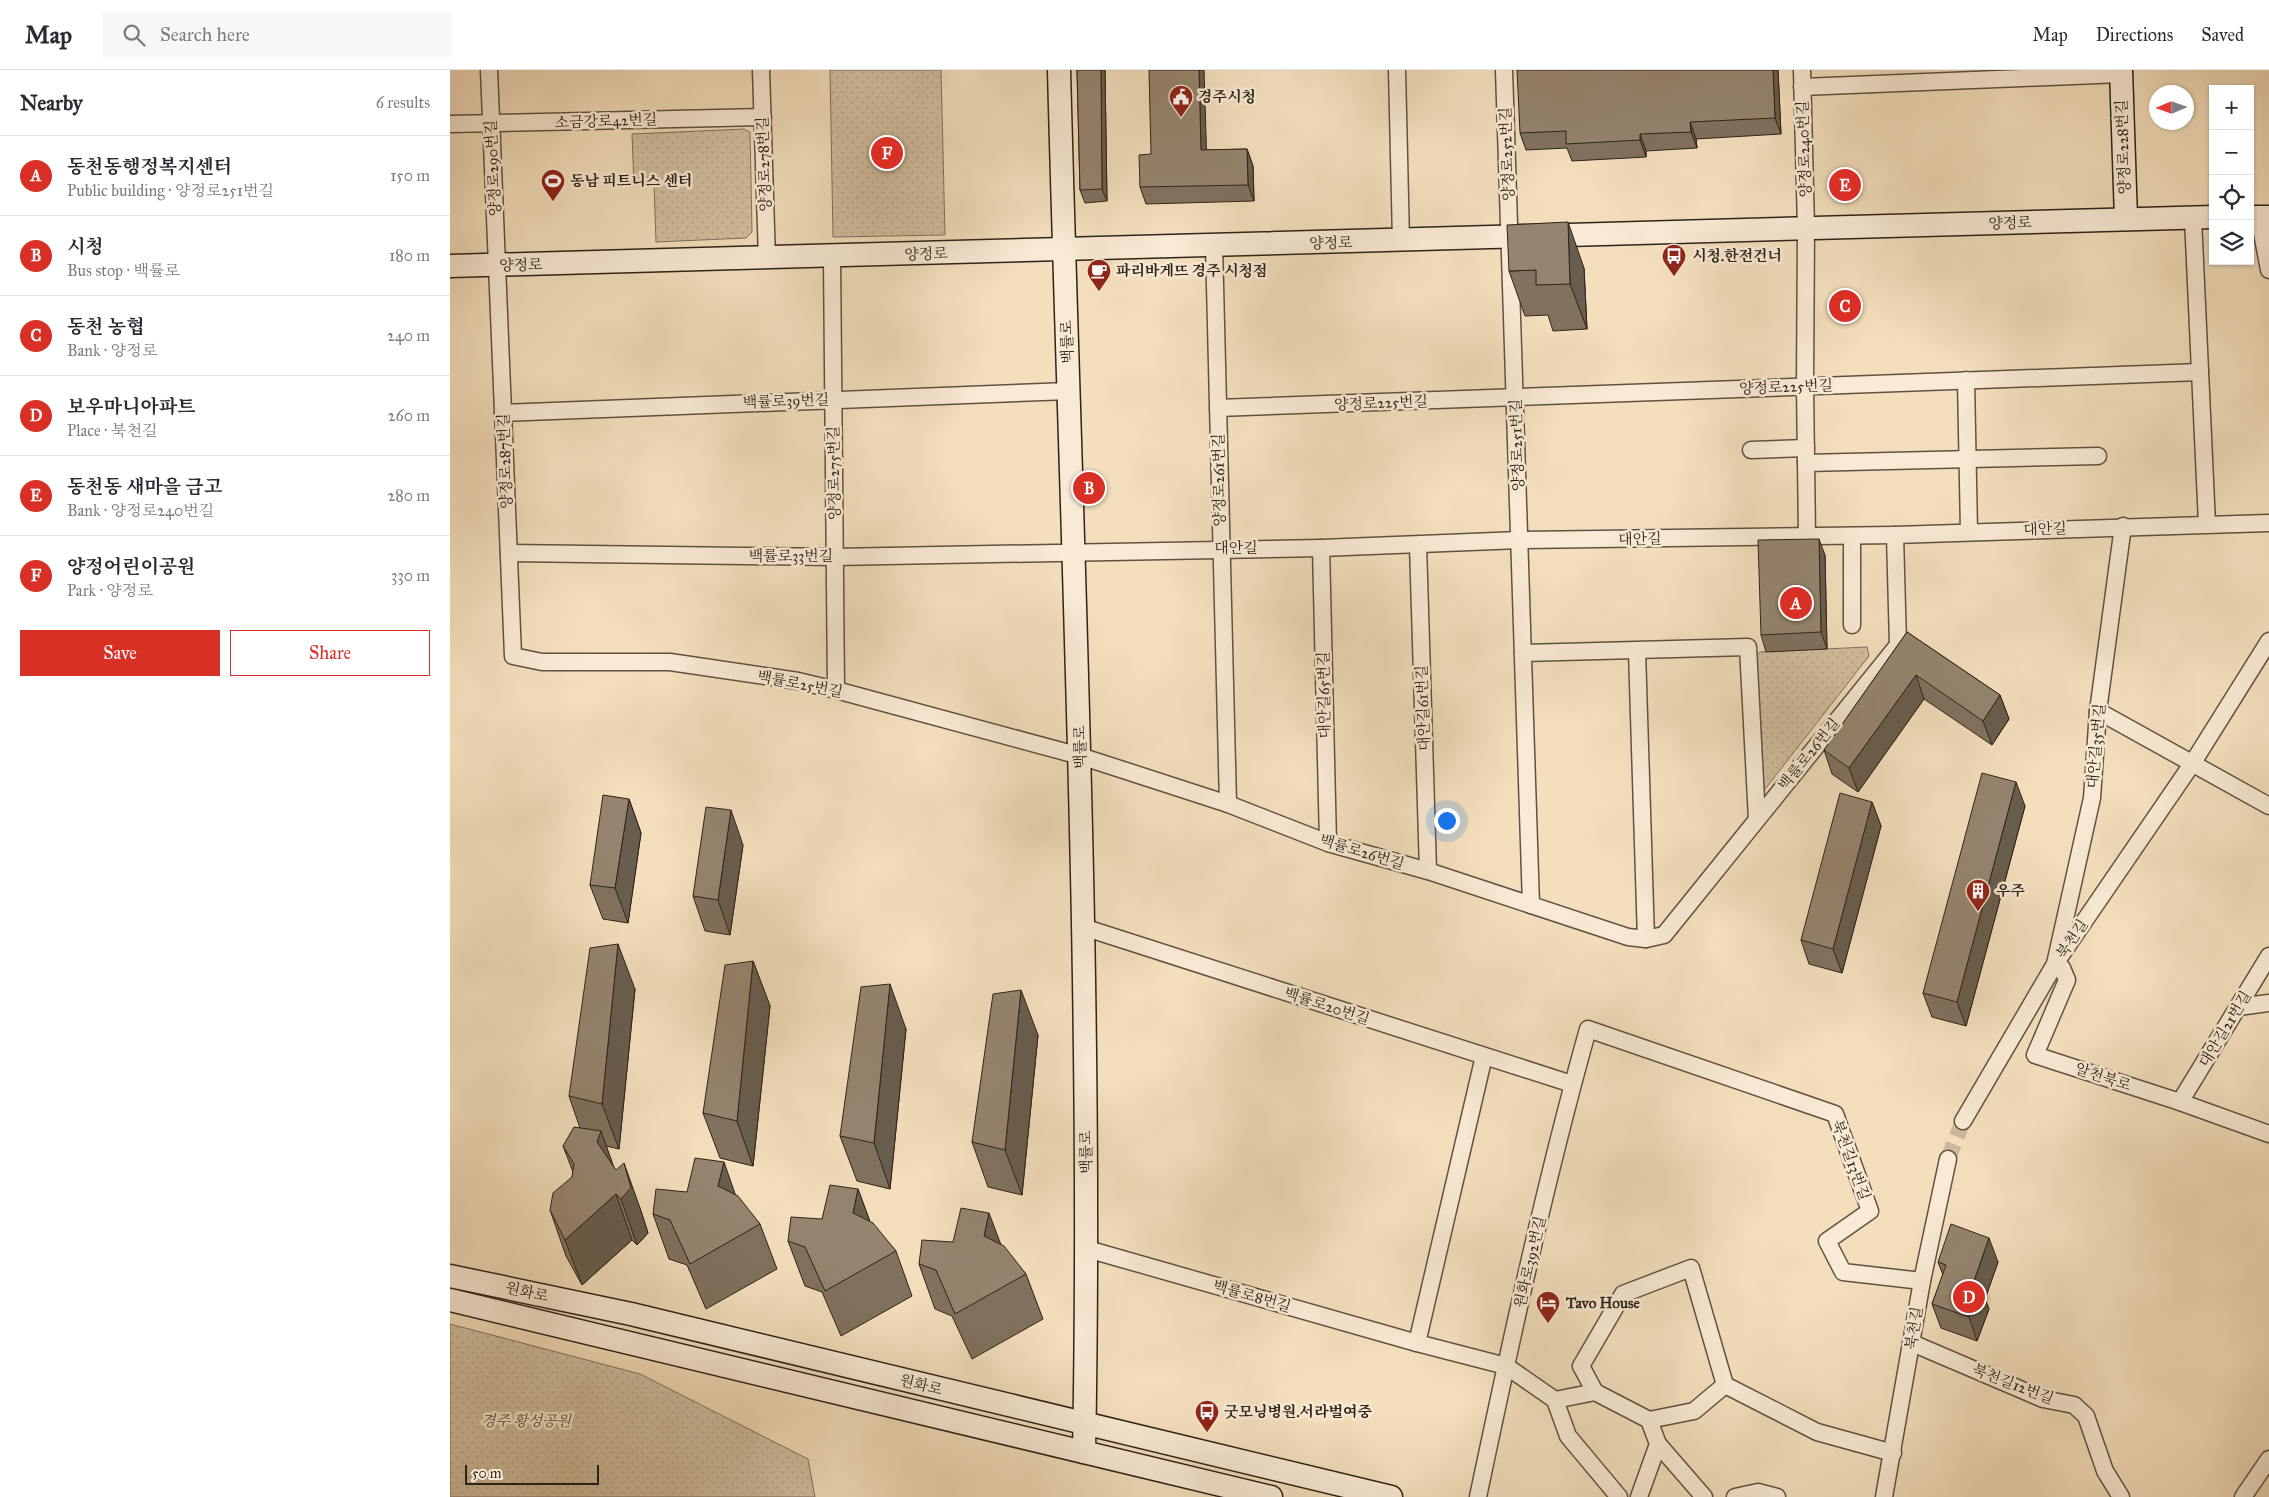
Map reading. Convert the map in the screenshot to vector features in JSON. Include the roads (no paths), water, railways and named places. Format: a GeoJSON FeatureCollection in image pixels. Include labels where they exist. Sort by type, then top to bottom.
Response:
{"type":"FeatureCollection","features":[{"type":"Feature","properties":{"kind":"street","name":"양정로290번길"},"geometry":{"type":"LineString","coordinates":[[489,70],[497,265]]}},
{"type":"Feature","properties":{"kind":"street","name":"양정로278번길"},"geometry":{"type":"LineString","coordinates":[[761,70],[767,259]]}},
{"type":"Feature","properties":{"kind":"street","name":"백률로"},"geometry":{"type":"LineString","coordinates":[[1059,70],[1080,756],[1087,1249],[1084,1452]]}},
{"type":"Feature","properties":{"kind":"street"},"geometry":{"type":"LineString","coordinates":[[1397,70],[1401,241]]}},
{"type":"Feature","properties":{"kind":"street","name":"양정로252번길"},"geometry":{"type":"LineString","coordinates":[[1504,70],[1510,238]]}},
{"type":"Feature","properties":{"kind":"street","name":"양정로240번길"},"geometry":{"type":"LineString","coordinates":[[1802,70],[1806,228]]}},
{"type":"Feature","properties":{"kind":"street","name":"양정로228번길"},"geometry":{"type":"LineString","coordinates":[[1802,87],[2121,72],[2126,219]]}},
{"type":"Feature","properties":{"kind":"street","name":"소금강로42번길"},"geometry":{"type":"LineString","coordinates":[[450,124],[762,117]]}},
{"type":"Feature","properties":{"kind":"street","name":"양정로"},"geometry":{"type":"LineString","coordinates":[[450,266],[767,259],[2203,217]]}},
{"type":"Feature","properties":{"kind":"street"},"geometry":{"type":"LineString","coordinates":[[2203,217],[2200,372],[2207,524]]}},
{"type":"Feature","properties":{"kind":"street"},"geometry":{"type":"LineString","coordinates":[[2259,217],[2269,270]]}},
{"type":"Feature","properties":{"kind":"street"},"geometry":{"type":"LineString","coordinates":[[1806,228],[1805,386],[1807,537]]}},
{"type":"Feature","properties":{"kind":"street","name":"양정로251번길"},"geometry":{"type":"LineString","coordinates":[[1510,238],[1532,905]]}},
{"type":"Feature","properties":{"kind":"street","name":"양정로261번길"},"geometry":{"type":"LineString","coordinates":[[1214,245],[1228,804]]}},
{"type":"Feature","properties":{"kind":"street","name":"양정로275번길"},"geometry":{"type":"LineString","coordinates":[[832,257],[836,690]]}},
{"type":"Feature","properties":{"kind":"street","name":"양정로287번길"},"geometry":{"type":"LineString","coordinates":[[497,265],[513,656]]}},
{"type":"Feature","properties":{"kind":"street","name":"양정로225번길"},"geometry":{"type":"LineString","coordinates":[[1218,408],[1515,399],[1805,386],[2200,372]]}},
{"type":"Feature","properties":{"kind":"street"},"geometry":{"type":"LineString","coordinates":[[1966,380],[1969,532]]}},
{"type":"Feature","properties":{"kind":"street","name":"백률로39번길"},"geometry":{"type":"LineString","coordinates":[[503,413],[1069,391]]}},
{"type":"Feature","properties":{"kind":"street"},"geometry":{"type":"LineString","coordinates":[[1750,450],[1806,455],[1968,458],[2098,456]]}},
{"type":"Feature","properties":{"kind":"street","name":"대안길"},"geometry":{"type":"LineString","coordinates":[[1074,551],[1321,548],[1520,540],[1895,536],[2123,526],[2269,523]]}},
{"type":"Feature","properties":{"kind":"street","name":"대안길35번길"},"geometry":{"type":"LineString","coordinates":[[2055,964],[2092,798],[2098,712],[2123,526]]}},
{"type":"Feature","properties":{"kind":"street"},"geometry":{"type":"LineString","coordinates":[[1852,536],[1852,626]]}},
{"type":"Feature","properties":{"kind":"street","name":"백률로26번길"},"geometry":{"type":"LineString","coordinates":[[1080,756],[1228,804],[1328,843],[1428,872],[1628,937],[1646,939],[1664,935],[1898,645],[1895,536]]}},
{"type":"Feature","properties":{"kind":"street","name":"대안길61번길"},"geometry":{"type":"LineString","coordinates":[[1418,545],[1428,872]]}},
{"type":"Feature","properties":{"kind":"street","name":"대안길65번길"},"geometry":{"type":"LineString","coordinates":[[1321,548],[1328,843]]}},
{"type":"Feature","properties":{"kind":"street","name":"백률로33번길"},"geometry":{"type":"LineString","coordinates":[[509,553],[835,556],[1074,551]]}},
{"type":"Feature","properties":{"kind":"street","name":"북천길"},"geometry":{"type":"LineString","coordinates":[[1963,1122],[2055,964],[2192,764],[2269,641]]}},
{"type":"Feature","properties":{"kind":"street"},"geometry":{"type":"LineString","coordinates":[[1523,653],[1748,647],[1757,819]]}},
{"type":"Feature","properties":{"kind":"street"},"geometry":{"type":"LineString","coordinates":[[1637,651],[1646,939]]}},
{"type":"Feature","properties":{"kind":"street","name":"백률로25번길"},"geometry":{"type":"LineString","coordinates":[[513,656],[542,662],[670,662],[798,681],[1080,756]]}},
{"type":"Feature","properties":{"kind":"street"},"geometry":{"type":"LineString","coordinates":[[2098,712],[2269,806]]}},
{"type":"Feature","properties":{"kind":"street","name":"백률로20번길"},"geometry":{"type":"LineString","coordinates":[[1082,927],[1572,1084]]}},
{"type":"Feature","properties":{"kind":"street","name":"대안길21번길"},"geometry":{"type":"LineString","coordinates":[[2180,1102],[2269,956]]}},
{"type":"Feature","properties":{"kind":"street","name":"알천북로"},"geometry":{"type":"LineString","coordinates":[[2055,964],[2062,968],[2067,980],[2035,1055],[2180,1102],[2269,1134]]}},
{"type":"Feature","properties":{"kind":"street"},"geometry":{"type":"LineString","coordinates":[[2238,1007],[2269,1003]]}},
{"type":"Feature","properties":{"kind":"street","name":"원화로392번길"},"geometry":{"type":"LineString","coordinates":[[1478,1497],[1506,1366],[1572,1084],[1588,1029]]}},
{"type":"Feature","properties":{"kind":"street","name":"북천길13번길"},"geometry":{"type":"LineString","coordinates":[[1588,1029],[1835,1114],[1870,1211],[1827,1241],[1843,1272],[1922,1281]]}},
{"type":"Feature","properties":{"kind":"street"},"geometry":{"type":"LineString","coordinates":[[1417,1343],[1484,1056]]}},
{"type":"Feature","properties":{"kind":"street","name":"북천길"},"geometry":{"type":"LineString","coordinates":[[1884,1497],[1922,1281],[1948,1159]]}},
{"type":"Feature","properties":{"kind":"street","name":"백률로8번길"},"geometry":{"type":"LineString","coordinates":[[1087,1249],[1417,1343],[1506,1366]]}},
{"type":"Feature","properties":{"kind":"street"},"geometry":{"type":"LineString","coordinates":[[1725,1385],[1694,1411],[1649,1420],[1594,1392],[1581,1366],[1623,1294],[1691,1268],[1725,1385],[1817,1432],[1893,1452]]}},
{"type":"Feature","properties":{"kind":"street","name":"원화로"},"geometry":{"type":"LineString","coordinates":[[450,1276],[632,1314],[1084,1425],[1392,1497]]}},
{"type":"Feature","properties":{"kind":"street","name":"원화로"},"geometry":{"type":"LineString","coordinates":[[450,1300],[1271,1497]]}},
{"type":"Feature","properties":{"kind":"street","name":"북천길12번길"},"geometry":{"type":"LineString","coordinates":[[1912,1342],[2043,1399],[2074,1405],[2086,1416],[2105,1470],[2121,1497]]}},
{"type":"Feature","properties":{"kind":"street"},"geometry":{"type":"LineString","coordinates":[[1506,1366],[1555,1400],[1568,1436],[1619,1497]]}},
{"type":"Feature","properties":{"kind":"street"},"geometry":{"type":"LineString","coordinates":[[1555,1400],[1594,1392]]}},
{"type":"Feature","properties":{"kind":"street"},"geometry":{"type":"LineString","coordinates":[[1649,1420],[1658,1444],[1704,1497]]}},
{"type":"Feature","properties":{"kind":"street"},"geometry":{"type":"LineString","coordinates":[[1639,1497],[1658,1444]]}},
{"type":"Feature","properties":{"kind":"street"},"geometry":{"type":"LineString","coordinates":[[2243,1497],[2269,1459]]}},
{"type":"Feature","properties":{"kind":"street"},"geometry":{"type":"LineString","coordinates":[[1735,1497],[1758,1492],[1777,1497]]}},
{"type":"Feature","properties":{"kind":"tunnel"},"geometry":{"type":"LineString","coordinates":[[1948,1159],[1963,1121]]}},
{"type":"Feature","properties":{"kind":"place","name":"경주시청"},"geometry":{"type":"Point","coordinates":[1181,118]}},
{"type":"Feature","properties":{"kind":"place","name":"양정어린이공원"},"geometry":{"type":"Point","coordinates":[887,153]}},
{"type":"Feature","properties":{"kind":"place","name":"동천동 새마을 금고"},"geometry":{"type":"Point","coordinates":[1845,185]}},
{"type":"Feature","properties":{"kind":"place","name":"동남 피트니스 센터"},"geometry":{"type":"Point","coordinates":[553,202]}},
{"type":"Feature","properties":{"kind":"place","name":"시청.한전건너"},"geometry":{"type":"Point","coordinates":[1674,277]}},
{"type":"Feature","properties":{"kind":"place","name":"파리바게뜨 경주 시청점"},"geometry":{"type":"Point","coordinates":[1099,292]}},
{"type":"Feature","properties":{"kind":"place","name":"동천 농협"},"geometry":{"type":"Point","coordinates":[1845,306]}},
{"type":"Feature","properties":{"kind":"place","name":"시청"},"geometry":{"type":"Point","coordinates":[1089,488]}},
{"type":"Feature","properties":{"kind":"place","name":"동천동행정복지센터"},"geometry":{"type":"Point","coordinates":[1796,603]}},
{"type":"Feature","properties":{"kind":"place","name":"우주"},"geometry":{"type":"Point","coordinates":[1978,912]}},
{"type":"Feature","properties":{"kind":"place","name":"보우마니아파트"},"geometry":{"type":"Point","coordinates":[1969,1297]}},
{"type":"Feature","properties":{"kind":"place","name":"Tavo House"},"geometry":{"type":"Point","coordinates":[1548,1324]}},
{"type":"Feature","properties":{"kind":"place","name":"굿모닝병원.서라벌여중"},"geometry":{"type":"Point","coordinates":[1207,1433]}},
{"type":"Feature","properties":{"kind":"park label","name":"경주 황성공원"},"geometry":{"type":"Point","coordinates":[526,1421]}}]}
